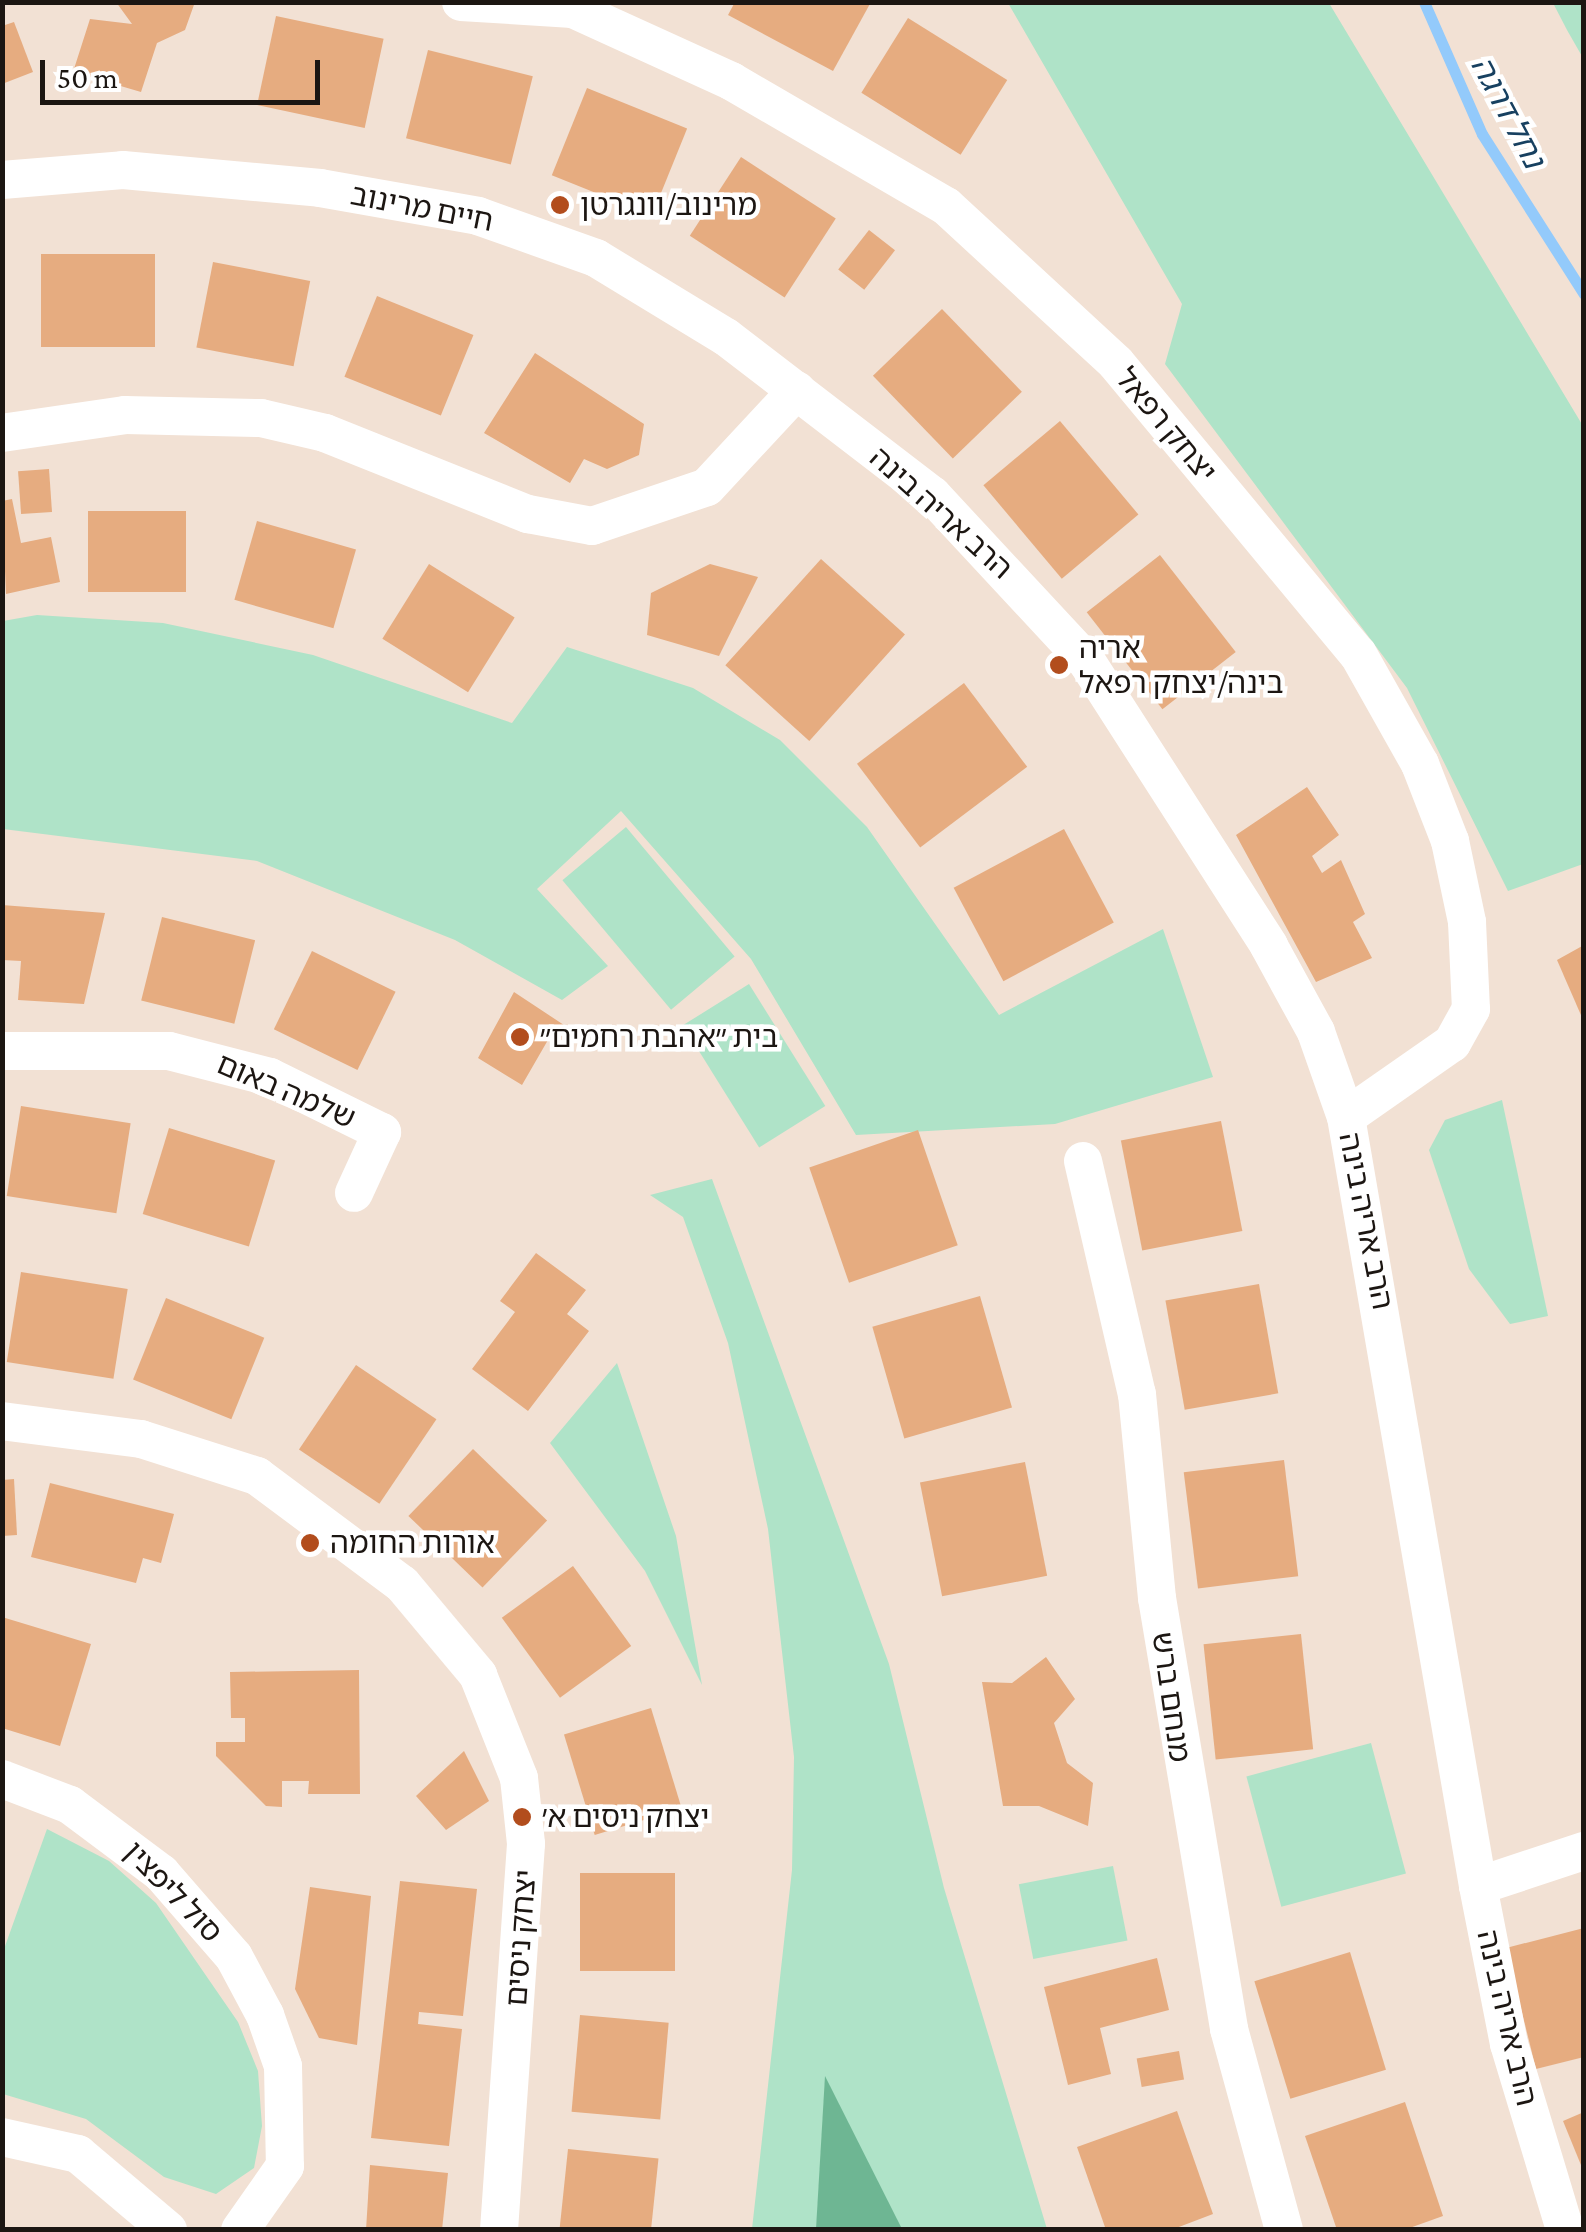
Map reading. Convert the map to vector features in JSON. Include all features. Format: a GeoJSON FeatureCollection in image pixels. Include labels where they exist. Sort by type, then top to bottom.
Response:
{"type":"FeatureCollection","features":[{"type":"Feature","properties":{"kind":"street","name":"יצחק רפאל"},"geometry":{"type":"LineString","coordinates":[[461,2],[573,6],[730,81],[946,206],[1116,364],[1358,654],[1420,764],[1450,841],[1468,922],[1471,1008],[1452,1043],[1346,1117]]}},
{"type":"Feature","properties":{"kind":"street","name":"חיים מרינוב"},"geometry":{"type":"LineString","coordinates":[[2,180],[204,173],[478,216],[642,280],[797,390]]}},
{"type":"Feature","properties":{"kind":"street","name":"הרב אריה בינה"},"geometry":{"type":"LineString","coordinates":[[797,390],[932,496],[1088,662],[1269,946],[1316,1032],[1346,1117],[1478,1886],[1509,2044],[1565,2230]]}},
{"type":"Feature","properties":{"kind":"street"},"geometry":{"type":"LineString","coordinates":[[2,433],[125,415],[261,418],[325,433],[512,509],[592,526],[707,487],[797,390]]}},
{"type":"Feature","properties":{"kind":"street","name":"שלמה באום"},"geometry":{"type":"LineString","coordinates":[[2,1051],[169,1051],[270,1078],[382,1132],[354,1193]]}},
{"type":"Feature","properties":{"kind":"street","name":"מנחם ברש"},"geometry":{"type":"LineString","coordinates":[[1083,1161],[1124,1320],[1183,1777],[1230,2029],[1284,2230]]}},
{"type":"Feature","properties":{"kind":"street","name":"יצחק ניסים"},"geometry":{"type":"LineString","coordinates":[[2,1421],[140,1439],[257,1476],[367,1552],[478,1676],[519,1778],[526,1844],[499,2230]]}},
{"type":"Feature","properties":{"kind":"street","name":"סול ליפצין"},"geometry":{"type":"LineString","coordinates":[[2,1779],[70,1805],[162,1873],[234,1956],[258,2000],[283,2066],[287,2138],[277,2181],[240,2230]]}},
{"type":"Feature","properties":{"kind":"street"},"geometry":{"type":"LineString","coordinates":[[1478,1886],[1584,1851]]}},
{"type":"Feature","properties":{"kind":"street"},"geometry":{"type":"LineString","coordinates":[[2,2137],[78,2154],[168,2230]]}},
{"type":"Feature","properties":{"kind":"green space"},"geometry":{"type":"Polygon","coordinates":[[[1008,3],[1329,3],[1583,426],[1583,864],[1508,891],[1407,688],[1165,364],[1182,304],[1008,3]]]}},
{"type":"Feature","properties":{"kind":"green space"},"geometry":{"type":"Polygon","coordinates":[[[1553,3],[1583,3],[1583,58],[1567,30],[1553,3]]]}},
{"type":"Feature","properties":{"kind":"green space"},"geometry":{"type":"Polygon","coordinates":[[[37,615],[163,623],[313,655],[512,723],[567,647],[693,688],[780,740],[867,827],[999,1015],[1163,929],[1213,1077],[1055,1124],[856,1135],[751,959],[621,811],[537,889],[608,966],[562,1000],[455,940],[257,861],[3,829],[3,621],[37,615]]]}},
{"type":"Feature","properties":{"kind":"green space"},"geometry":{"type":"Polygon","coordinates":[[[626,827],[735,956],[671,1010],[562,880],[626,827]]]}},
{"type":"Feature","properties":{"kind":"green space"},"geometry":{"type":"Polygon","coordinates":[[[749,984],[825,1106],[759,1147],[683,1025],[749,984]]]}},
{"type":"Feature","properties":{"kind":"green space"},"geometry":{"type":"Polygon","coordinates":[[[1502,1100],[1548,1316],[1510,1324],[1469,1269],[1429,1150],[1445,1120],[1502,1100]]]}},
{"type":"Feature","properties":{"kind":"green space"},"geometry":{"type":"Polygon","coordinates":[[[712,1179],[889,1664],[944,1888],[1047,2229],[752,2229],[792,1870],[794,1757],[768,1529],[728,1343],[683,1217],[650,1195],[712,1179]]]}},
{"type":"Feature","properties":{"kind":"green space"},"geometry":{"type":"Polygon","coordinates":[[[617,1363],[676,1536],[702,1685],[645,1571],[550,1443],[617,1363]]]}},
{"type":"Feature","properties":{"kind":"green space"},"geometry":{"type":"Polygon","coordinates":[[[1371,1743],[1406,1873],[1281,1907],[1246,1776],[1371,1743]]]}},
{"type":"Feature","properties":{"kind":"green space"},"geometry":{"type":"Polygon","coordinates":[[[47,1829],[109,1861],[156,1903],[238,2022],[258,2071],[262,2126],[254,2168],[216,2194],[164,2177],[86,2119],[3,2094],[4,1949],[47,1829]]]}},
{"type":"Feature","properties":{"kind":"green space"},"geometry":{"type":"Polygon","coordinates":[[[1113,1866],[1128,1941],[1033,1959],[1019,1884],[1113,1866]]]}},
{"type":"Feature","properties":{"kind":"green space"},"geometry":{"type":"Polygon","coordinates":[[[825,2076],[902,2229],[816,2229],[825,2076]]]}},
{"type":"Feature","properties":{"kind":"building"},"geometry":{"type":"Polygon","coordinates":[[[116,2],[195,2],[185,30],[157,43],[141,92],[73,72],[90,19],[132,24],[116,2]]]}},
{"type":"Feature","properties":{"kind":"building"},"geometry":{"type":"Polygon","coordinates":[[[735,2],[871,2],[833,71],[728,15],[735,2]]]}},
{"type":"Feature","properties":{"kind":"building"},"geometry":{"type":"Polygon","coordinates":[[[276,16],[384,39],[365,128],[257,105],[276,16]]]}},
{"type":"Feature","properties":{"kind":"building"},"geometry":{"type":"Polygon","coordinates":[[[908,18],[1007,80],[961,155],[861,93],[908,18]]]}},
{"type":"Feature","properties":{"kind":"building"},"geometry":{"type":"Polygon","coordinates":[[[14,22],[33,72],[2,84],[2,26],[14,22]]]}},
{"type":"Feature","properties":{"kind":"building"},"geometry":{"type":"Polygon","coordinates":[[[428,50],[533,76],[511,164],[406,138],[428,50]]]}},
{"type":"Feature","properties":{"kind":"building"},"geometry":{"type":"Polygon","coordinates":[[[587,88],[687,128],[652,216],[552,175],[587,88]]]}},
{"type":"Feature","properties":{"kind":"building"},"geometry":{"type":"Polygon","coordinates":[[[741,157],[836,219],[785,297],[690,236],[741,157]]]}},
{"type":"Feature","properties":{"kind":"building"},"geometry":{"type":"Polygon","coordinates":[[[869,230],[895,250],[864,290],[838,269],[869,230]]]}},
{"type":"Feature","properties":{"kind":"building"},"geometry":{"type":"Polygon","coordinates":[[[41,254],[155,254],[155,347],[41,347],[41,254]]]}},
{"type":"Feature","properties":{"kind":"building"},"geometry":{"type":"Polygon","coordinates":[[[213,262],[310,281],[294,366],[196,347],[213,262]]]}},
{"type":"Feature","properties":{"kind":"building"},"geometry":{"type":"Polygon","coordinates":[[[377,296],[473,335],[441,416],[344,377],[377,296]]]}},
{"type":"Feature","properties":{"kind":"building"},"geometry":{"type":"Polygon","coordinates":[[[942,309],[1022,392],[953,458],[873,376],[942,309]]]}},
{"type":"Feature","properties":{"kind":"building"},"geometry":{"type":"Polygon","coordinates":[[[535,353],[644,424],[639,455],[607,469],[584,459],[570,483],[484,433],[535,353]]]}},
{"type":"Feature","properties":{"kind":"building"},"geometry":{"type":"Polygon","coordinates":[[[1060,421],[1138,514],[1062,579],[983,485],[1060,421]]]}},
{"type":"Feature","properties":{"kind":"building"},"geometry":{"type":"Polygon","coordinates":[[[49,469],[52,512],[21,514],[18,471],[49,469]]]}},
{"type":"Feature","properties":{"kind":"building"},"geometry":{"type":"Polygon","coordinates":[[[12,499],[21,543],[51,537],[60,582],[6,594],[2,501],[12,499]]]}},
{"type":"Feature","properties":{"kind":"building"},"geometry":{"type":"Polygon","coordinates":[[[88,511],[186,511],[186,592],[88,592],[88,511]]]}},
{"type":"Feature","properties":{"kind":"building"},"geometry":{"type":"Polygon","coordinates":[[[257,521],[356,549],[333,628],[234,600],[257,521]]]}},
{"type":"Feature","properties":{"kind":"building"},"geometry":{"type":"Polygon","coordinates":[[[1160,555],[1236,652],[1162,709],[1087,612],[1160,555]]]}},
{"type":"Feature","properties":{"kind":"building"},"geometry":{"type":"Polygon","coordinates":[[[821,559],[905,635],[809,741],[725,665],[821,559]]]}},
{"type":"Feature","properties":{"kind":"building"},"geometry":{"type":"Polygon","coordinates":[[[429,564],[515,618],[468,692],[382,639],[429,564]]]}},
{"type":"Feature","properties":{"kind":"building"},"geometry":{"type":"Polygon","coordinates":[[[710,564],[758,577],[719,656],[647,635],[651,593],[710,564]]]}},
{"type":"Feature","properties":{"kind":"building"},"geometry":{"type":"Polygon","coordinates":[[[964,683],[1027,767],[920,847],[857,764],[964,683]]]}},
{"type":"Feature","properties":{"kind":"building"},"geometry":{"type":"Polygon","coordinates":[[[1307,787],[1339,835],[1312,856],[1322,873],[1341,860],[1365,914],[1353,922],[1372,958],[1316,982],[1236,835],[1307,787]]]}},
{"type":"Feature","properties":{"kind":"building"},"geometry":{"type":"Polygon","coordinates":[[[1064,829],[1114,923],[1003,981],[954,888],[1064,829]]]}},
{"type":"Feature","properties":{"kind":"building"},"geometry":{"type":"Polygon","coordinates":[[[2,905],[105,913],[84,1004],[18,1000],[21,961],[2,960],[2,905]]]}},
{"type":"Feature","properties":{"kind":"building"},"geometry":{"type":"Polygon","coordinates":[[[162,917],[255,940],[234,1024],[141,1000],[162,917]]]}},
{"type":"Feature","properties":{"kind":"building"},"geometry":{"type":"Polygon","coordinates":[[[1584,945],[1584,1022],[1557,960],[1584,945]]]}},
{"type":"Feature","properties":{"kind":"building"},"geometry":{"type":"Polygon","coordinates":[[[312,951],[396,992],[357,1070],[274,1029],[312,951]]]}},
{"type":"Feature","properties":{"kind":"building","name":"בית ״אהבת רחמים״"},"geometry":{"type":"Polygon","coordinates":[[[514,992],[573,1031],[563,1041],[552,1033],[522,1085],[478,1058],[514,992]]]}},
{"type":"Feature","properties":{"kind":"building"},"geometry":{"type":"Polygon","coordinates":[[[21,1106],[131,1123],[116,1213],[7,1196],[21,1106]]]}},
{"type":"Feature","properties":{"kind":"building"},"geometry":{"type":"Polygon","coordinates":[[[1221,1121],[1242,1231],[1142,1250],[1121,1140],[1221,1121]]]}},
{"type":"Feature","properties":{"kind":"building"},"geometry":{"type":"Polygon","coordinates":[[[169,1128],[275,1160],[249,1247],[143,1214],[169,1128]]]}},
{"type":"Feature","properties":{"kind":"building"},"geometry":{"type":"Polygon","coordinates":[[[918,1130],[958,1245],[849,1283],[809,1167],[918,1130]]]}},
{"type":"Feature","properties":{"kind":"building"},"geometry":{"type":"Polygon","coordinates":[[[536,1253],[586,1290],[567,1314],[589,1331],[528,1411],[472,1369],[515,1312],[500,1301],[536,1253]]]}},
{"type":"Feature","properties":{"kind":"building"},"geometry":{"type":"Polygon","coordinates":[[[21,1272],[128,1289],[113,1379],[7,1362],[21,1272]]]}},
{"type":"Feature","properties":{"kind":"building"},"geometry":{"type":"Polygon","coordinates":[[[1259,1284],[1278,1393],[1185,1410],[1165,1300],[1259,1284]]]}},
{"type":"Feature","properties":{"kind":"building"},"geometry":{"type":"Polygon","coordinates":[[[980,1296],[1012,1408],[904,1438],[872,1327],[980,1296]]]}},
{"type":"Feature","properties":{"kind":"building"},"geometry":{"type":"Polygon","coordinates":[[[166,1298],[264,1338],[231,1419],[133,1380],[166,1298]]]}},
{"type":"Feature","properties":{"kind":"building"},"geometry":{"type":"Polygon","coordinates":[[[356,1365],[436,1419],[379,1504],[299,1450],[356,1365]]]}},
{"type":"Feature","properties":{"kind":"building"},"geometry":{"type":"Polygon","coordinates":[[[473,1449],[547,1521],[482,1587],[408,1516],[473,1449]]]}},
{"type":"Feature","properties":{"kind":"building"},"geometry":{"type":"Polygon","coordinates":[[[1284,1460],[1298,1576],[1198,1588],[1184,1472],[1284,1460]]]}},
{"type":"Feature","properties":{"kind":"building"},"geometry":{"type":"Polygon","coordinates":[[[1025,1462],[1047,1576],[942,1596],[920,1482],[1025,1462]]]}},
{"type":"Feature","properties":{"kind":"building"},"geometry":{"type":"Polygon","coordinates":[[[14,1479],[17,1535],[2,1536],[2,1480],[14,1479]]]}},
{"type":"Feature","properties":{"kind":"building"},"geometry":{"type":"Polygon","coordinates":[[[50,1483],[174,1514],[161,1563],[143,1558],[136,1583],[31,1557],[50,1483]]]}},
{"type":"Feature","properties":{"kind":"building"},"geometry":{"type":"Polygon","coordinates":[[[573,1566],[631,1646],[560,1698],[502,1618],[573,1566]]]}},
{"type":"Feature","properties":{"kind":"building"},"geometry":{"type":"Polygon","coordinates":[[[2,1617],[91,1644],[60,1746],[2,1728],[2,1617]]]}},
{"type":"Feature","properties":{"kind":"building"},"geometry":{"type":"Polygon","coordinates":[[[1301,1634],[1313,1749],[1216,1760],[1204,1644],[1301,1634]]]}},
{"type":"Feature","properties":{"kind":"building"},"geometry":{"type":"Polygon","coordinates":[[[1046,1657],[1075,1699],[1054,1723],[1067,1763],[1093,1783],[1088,1826],[1039,1806],[1003,1806],[982,1682],[1012,1683],[1046,1657]]]}},
{"type":"Feature","properties":{"kind":"building"},"geometry":{"type":"Polygon","coordinates":[[[359,1670],[360,1794],[308,1794],[309,1781],[282,1781],[282,1807],[266,1806],[216,1756],[216,1742],[245,1742],[245,1718],[231,1718],[230,1672],[359,1670]]]}},
{"type":"Feature","properties":{"kind":"building"},"geometry":{"type":"Polygon","coordinates":[[[651,1708],[682,1808],[595,1835],[564,1735],[651,1708]]]}},
{"type":"Feature","properties":{"kind":"building"},"geometry":{"type":"Polygon","coordinates":[[[464,1751],[489,1801],[446,1830],[416,1796],[464,1751]]]}},
{"type":"Feature","properties":{"kind":"building"},"geometry":{"type":"Polygon","coordinates":[[[580,1873],[675,1873],[675,1971],[580,1971],[580,1873]]]}},
{"type":"Feature","properties":{"kind":"building"},"geometry":{"type":"Polygon","coordinates":[[[400,1881],[477,1889],[463,2016],[419,2012],[418,2024],[462,2029],[449,2146],[371,2138],[400,1881]]]}},
{"type":"Feature","properties":{"kind":"building"},"geometry":{"type":"Polygon","coordinates":[[[310,1887],[371,1896],[357,2045],[319,2038],[295,1989],[310,1887]]]}},
{"type":"Feature","properties":{"kind":"building"},"geometry":{"type":"Polygon","coordinates":[[[1584,1928],[1584,2057],[1536,2069],[1506,1948],[1584,1928]]]}},
{"type":"Feature","properties":{"kind":"building"},"geometry":{"type":"Polygon","coordinates":[[[1350,1952],[1386,2070],[1290,2099],[1254,1981],[1350,1952]]]}},
{"type":"Feature","properties":{"kind":"building"},"geometry":{"type":"Polygon","coordinates":[[[1157,1958],[1169,2010],[1100,2028],[1111,2074],[1068,2085],[1044,1987],[1157,1958]]]}},
{"type":"Feature","properties":{"kind":"building"},"geometry":{"type":"Polygon","coordinates":[[[580,2015],[669,2023],[660,2119],[572,2112],[580,2015]]]}},
{"type":"Feature","properties":{"kind":"building"},"geometry":{"type":"Polygon","coordinates":[[[1179,2051],[1184,2080],[1142,2087],[1137,2058],[1179,2051]]]}},
{"type":"Feature","properties":{"kind":"building"},"geometry":{"type":"Polygon","coordinates":[[[1405,2102],[1443,2216],[1404,2230],[1337,2230],[1305,2136],[1405,2102]]]}},
{"type":"Feature","properties":{"kind":"building"},"geometry":{"type":"Polygon","coordinates":[[[1177,2111],[1213,2214],[1171,2230],[1106,2230],[1077,2147],[1177,2111]]]}},
{"type":"Feature","properties":{"kind":"building"},"geometry":{"type":"Polygon","coordinates":[[[1584,2112],[1584,2170],[1583,2170],[1563,2121],[1584,2112]]]}},
{"type":"Feature","properties":{"kind":"building"},"geometry":{"type":"Polygon","coordinates":[[[568,2149],[659,2159],[651,2230],[560,2230],[568,2149]]]}},
{"type":"Feature","properties":{"kind":"building"},"geometry":{"type":"Polygon","coordinates":[[[370,2165],[448,2173],[442,2230],[366,2230],[370,2165]]]}},
{"type":"Feature","properties":{"kind":"waterway","name":"נחל דרגה"},"geometry":{"type":"LineString","coordinates":[[1424,2],[1482,134],[1584,294]]}},
{"type":"Feature","properties":{"kind":"place","name":"מרינוב/וונגרטן"},"geometry":{"type":"Point","coordinates":[560,205]}},
{"type":"Feature","properties":{"kind":"place","name":"אריה בינה/יצחק רפאל"},"geometry":{"type":"Point","coordinates":[1059,665]}},
{"type":"Feature","properties":{"kind":"place","name":"בית ״אהבת רחמים״"},"geometry":{"type":"Point","coordinates":[520,1037]}},
{"type":"Feature","properties":{"kind":"place","name":"אורות החומה"},"geometry":{"type":"Point","coordinates":[310,1543]}},
{"type":"Feature","properties":{"kind":"place","name":"יצחק ניסים א׳"},"geometry":{"type":"Point","coordinates":[522,1817]}}]}
